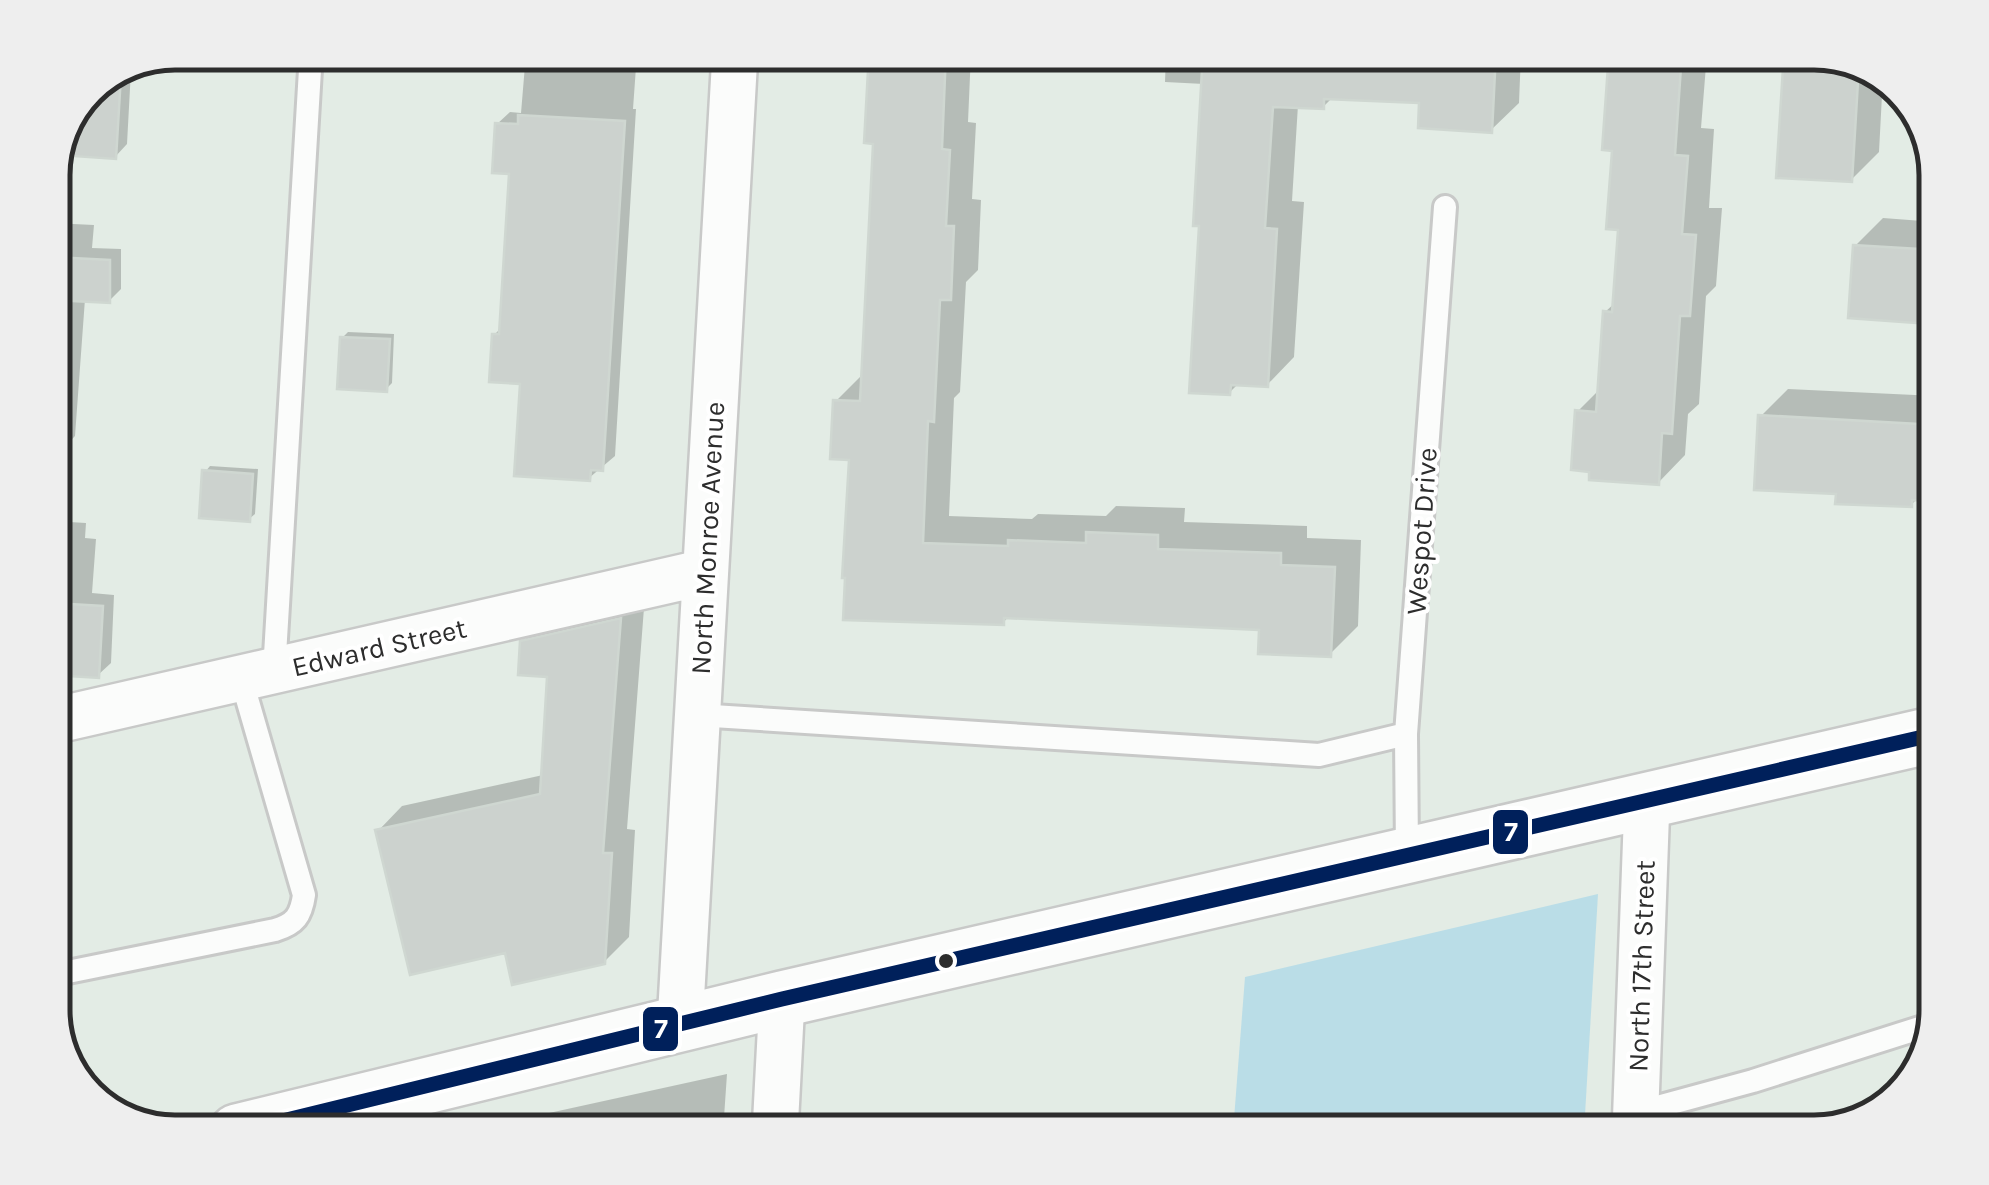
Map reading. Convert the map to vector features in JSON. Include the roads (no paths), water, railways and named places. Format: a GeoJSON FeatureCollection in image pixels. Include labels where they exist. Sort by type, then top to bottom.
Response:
{"type":"FeatureCollection","features":[{"type":"Feature","properties":{"kind":"street","name":"North Monroe Avenue"},"geometry":{"type":"LineString","coordinates":[[680,1024],[734,70]]}},
{"type":"Feature","properties":{"kind":"street","name":"Edward Street"},"geometry":{"type":"LineString","coordinates":[[70,717],[706,572]]}},
{"type":"Feature","properties":{"kind":"street"},"geometry":{"type":"LineString","coordinates":[[306,1115],[782,998],[1919,738]]}},
{"type":"Feature","properties":{"kind":"street","name":"North 17th Street"},"geometry":{"type":"LineString","coordinates":[[1635,1115],[1647,800]]}},
{"type":"Feature","properties":{"kind":"street"},"geometry":{"type":"LineString","coordinates":[[776,1115],[782,998]]}},
{"type":"Feature","properties":{"kind":"lane"},"geometry":{"type":"LineString","coordinates":[[70,971],[275,930],[291,925],[301,914],[304,895],[258,675],[310,70]]}},
{"type":"Feature","properties":{"kind":"lane","name":"Wespot Drive"},"geometry":{"type":"LineString","coordinates":[[1407,855],[1406,734],[1445,207]]}},
{"type":"Feature","properties":{"kind":"lane"},"geometry":{"type":"LineString","coordinates":[[698,715],[1319,756],[1406,734]]}},
{"type":"Feature","properties":{"kind":"lane"},"geometry":{"type":"LineString","coordinates":[[1657,1115],[1917,1029]]}}]}
